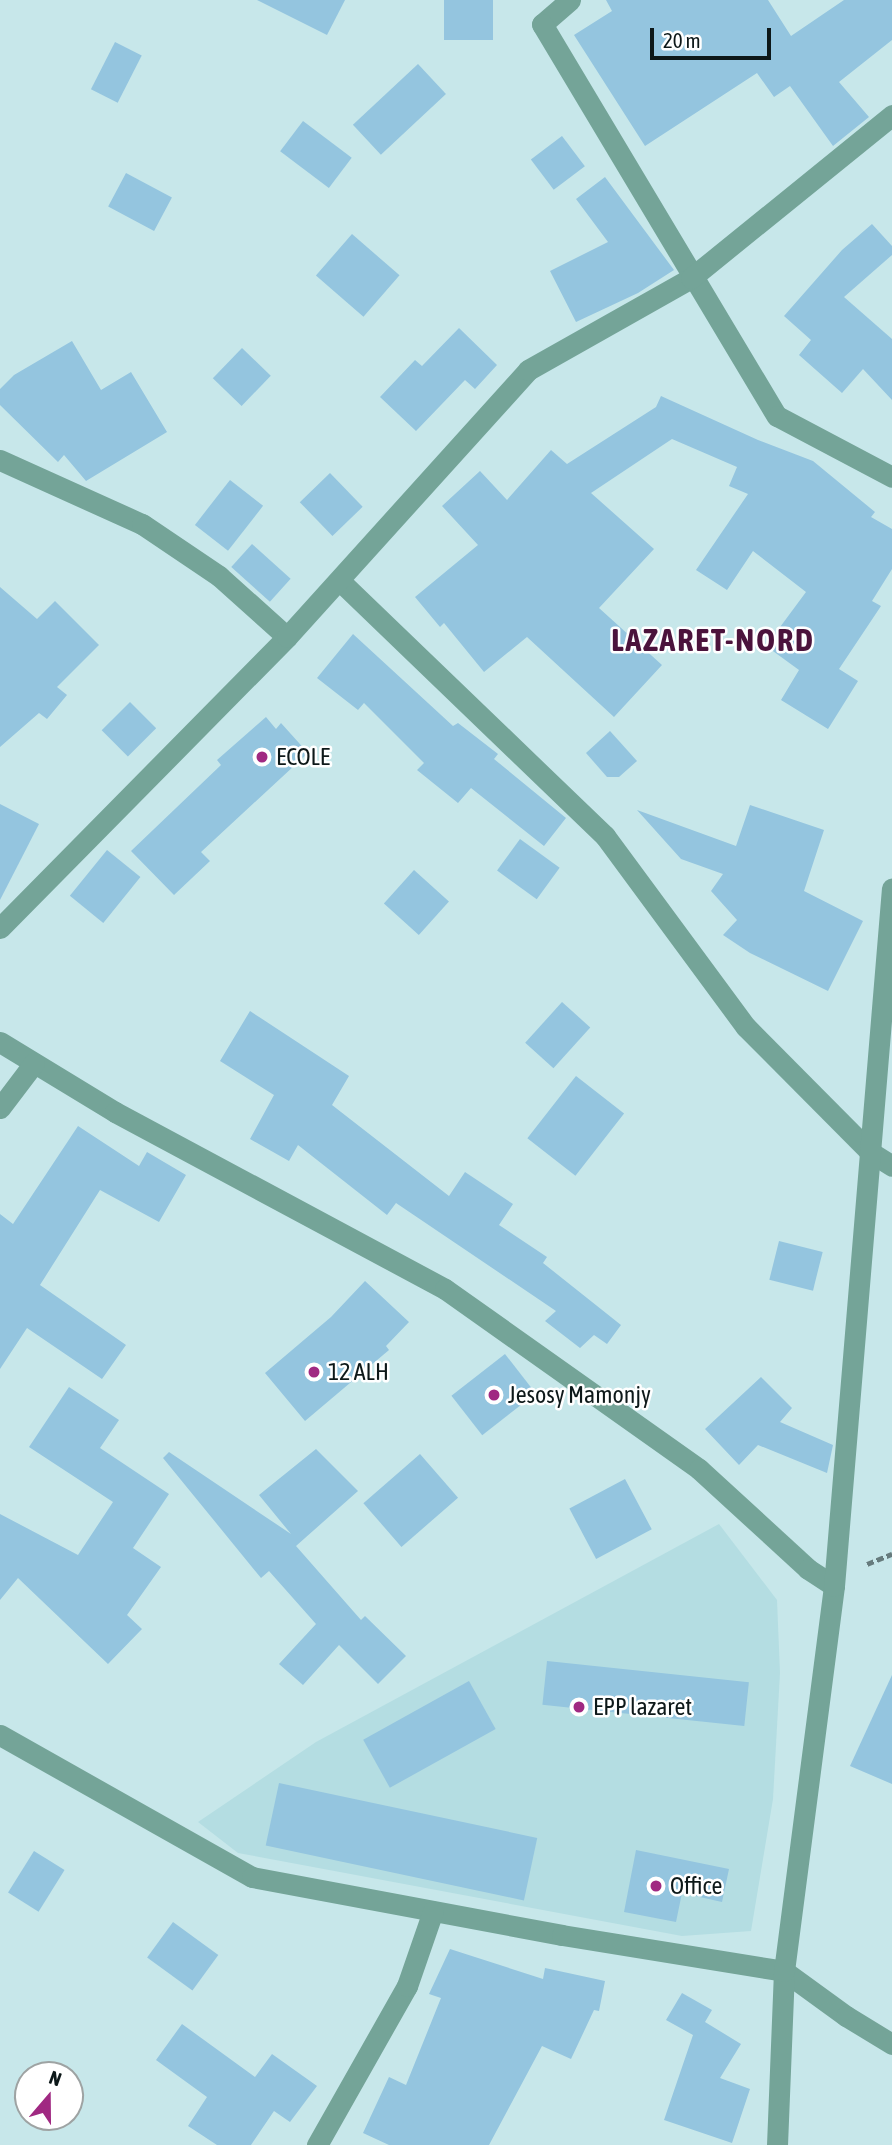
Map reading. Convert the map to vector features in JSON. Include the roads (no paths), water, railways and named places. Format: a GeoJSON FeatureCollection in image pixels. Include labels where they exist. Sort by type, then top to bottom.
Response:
{"type":"FeatureCollection","features":[{"type":"Feature","properties":{"kind":"street"},"geometry":{"type":"LineString","coordinates":[[569,0],[542,24],[691,278],[776,416],[892,477]]}},
{"type":"Feature","properties":{"kind":"street"},"geometry":{"type":"LineString","coordinates":[[0,928],[340,581],[528,370],[691,278],[843,158],[892,115]]}},
{"type":"Feature","properties":{"kind":"street"},"geometry":{"type":"LineString","coordinates":[[0,460],[142,524],[219,576],[287,637]]}},
{"type":"Feature","properties":{"kind":"street"},"geometry":{"type":"LineString","coordinates":[[340,581],[605,836],[746,1027],[870,1152],[892,1166]]}},
{"type":"Feature","properties":{"kind":"street"},"geometry":{"type":"LineString","coordinates":[[777,2145],[784,1971],[834,1586],[892,888]]}},
{"type":"Feature","properties":{"kind":"street"},"geometry":{"type":"LineString","coordinates":[[0,1042],[115,1112],[445,1289],[699,1469],[808,1569],[834,1586]]}},
{"type":"Feature","properties":{"kind":"street"},"geometry":{"type":"LineString","coordinates":[[0,1108],[34,1063]]}},
{"type":"Feature","properties":{"kind":"street"},"geometry":{"type":"LineString","coordinates":[[0,1735],[252,1877],[784,1971],[846,2016],[892,2044]]}},
{"type":"Feature","properties":{"kind":"street"},"geometry":{"type":"LineString","coordinates":[[317,2145],[407,1986],[433,1911]]}},
{"type":"Feature","properties":{"kind":"place","name":"ECOLE"},"geometry":{"type":"Point","coordinates":[262,757]}},
{"type":"Feature","properties":{"kind":"place","name":"12 ALH"},"geometry":{"type":"Point","coordinates":[314,1372]}},
{"type":"Feature","properties":{"kind":"place","name":"Jesosy Mamonjy"},"geometry":{"type":"Point","coordinates":[494,1395]}},
{"type":"Feature","properties":{"kind":"place","name":"EPP lazaret"},"geometry":{"type":"Point","coordinates":[579,1707]}},
{"type":"Feature","properties":{"kind":"place","name":"Office"},"geometry":{"type":"Point","coordinates":[656,1886]}},
{"type":"Feature","properties":{"kind":"district","name":"LAZARET-NORD"},"geometry":{"type":"Point","coordinates":[713,640]}}]}
